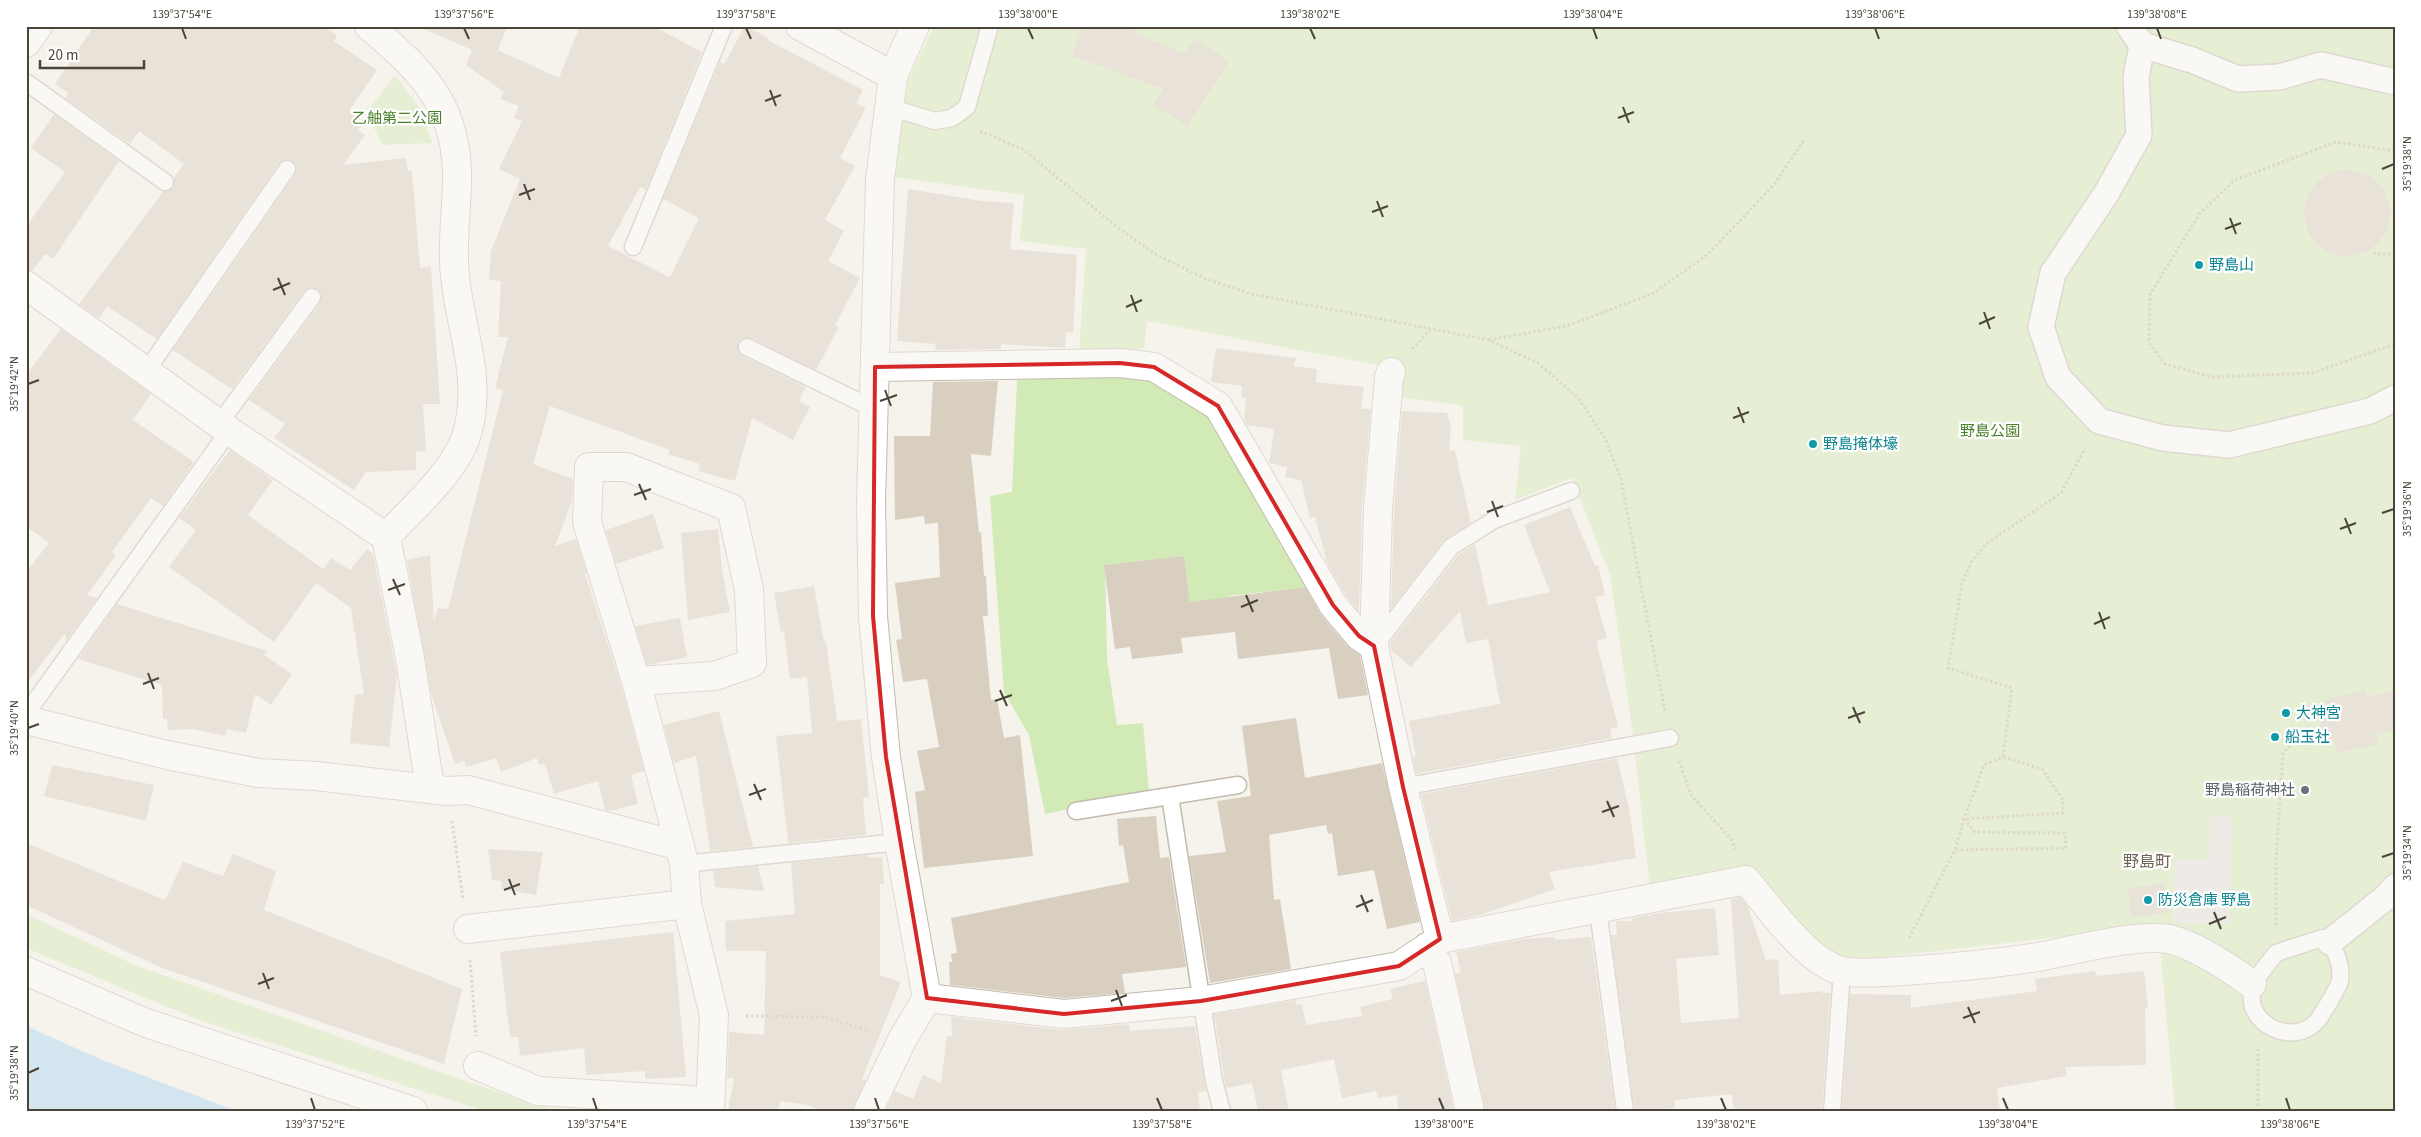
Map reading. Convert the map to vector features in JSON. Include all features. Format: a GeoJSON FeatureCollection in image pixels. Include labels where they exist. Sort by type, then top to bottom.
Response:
{"type":"FeatureCollection","features":[{"type":"Feature","properties":{"kind":"street"},"geometry":{"type":"LineString","coordinates":[[26,43],[38,26]]}},
{"type":"Feature","properties":{"kind":"street"},"geometry":{"type":"LineString","coordinates":[[369,26],[414,65],[449,123],[458,160],[454,264],[461,320],[472,360],[473,384],[468,431],[454,460],[386,537]]}},
{"type":"Feature","properties":{"kind":"street"},"geometry":{"type":"LineString","coordinates":[[800,26],[893,76]]}},
{"type":"Feature","properties":{"kind":"street"},"geometry":{"type":"LineString","coordinates":[[868,1111],[902,1040],[927,998],[886,757],[872,616],[872,408],[875,367],[880,180],[893,76],[915,26]]}},
{"type":"Feature","properties":{"kind":"street"},"geometry":{"type":"LineString","coordinates":[[2395,82],[2321,65],[2279,77],[2238,79],[2135,36],[2139,135],[2106,194],[2053,273],[2040,327],[2058,377],[2099,421],[2163,438],[2228,445],[2370,411],[2395,398]]}},
{"type":"Feature","properties":{"kind":"street"},"geometry":{"type":"LineString","coordinates":[[26,285],[224,428],[386,537],[410,658],[430,788]]}},
{"type":"Feature","properties":{"kind":"street"},"geometry":{"type":"LineString","coordinates":[[875,367],[1120,363],[1154,367],[1190,387],[1218,406],[1333,605],[1359,636],[1374,646]]}},
{"type":"Feature","properties":{"kind":"street"},"geometry":{"type":"LineString","coordinates":[[1391,372],[1389,377],[1378,509],[1374,646],[1437,963],[1470,1111]]}},
{"type":"Feature","properties":{"kind":"street"},"geometry":{"type":"LineString","coordinates":[[478,1066],[538,1091],[692,1100],[710,1111],[714,1016],[687,904],[682,855],[636,681],[587,522],[589,467],[626,467],[731,508],[749,590],[752,663],[715,676],[636,681]]}},
{"type":"Feature","properties":{"kind":"street"},"geometry":{"type":"LineString","coordinates":[[26,720],[167,755],[258,773],[447,791],[468,790],[682,855]]}},
{"type":"Feature","properties":{"kind":"street"},"geometry":{"type":"LineString","coordinates":[[927,998],[1064,1014],[1201,1001],[1399,966],[1434,943],[1746,880],[1790,933],[1820,959],[1842,971],[1892,972],[1957,967],[2034,957],[2143,938],[2172,940],[2221,963],[2252,984]]}},
{"type":"Feature","properties":{"kind":"street"},"geometry":{"type":"LineString","coordinates":[[2330,942],[2385,898],[2395,887]]}},
{"type":"Feature","properties":{"kind":"street"},"geometry":{"type":"LineString","coordinates":[[468,929],[687,904]]}},
{"type":"Feature","properties":{"kind":"street"},"geometry":{"type":"LineString","coordinates":[[26,971],[146,1023],[413,1111]]}},
{"type":"Feature","properties":{"kind":"lane"},"geometry":{"type":"LineString","coordinates":[[633,246],[724,26]]}},
{"type":"Feature","properties":{"kind":"lane"},"geometry":{"type":"LineString","coordinates":[[889,107],[935,121],[952,118],[967,107],[990,26]]}},
{"type":"Feature","properties":{"kind":"lane"},"geometry":{"type":"LineString","coordinates":[[26,82],[165,182]]}},
{"type":"Feature","properties":{"kind":"lane"},"geometry":{"type":"LineString","coordinates":[[146,370],[287,169]]}},
{"type":"Feature","properties":{"kind":"lane"},"geometry":{"type":"LineString","coordinates":[[26,714],[224,428],[312,297]]}},
{"type":"Feature","properties":{"kind":"lane"},"geometry":{"type":"LineString","coordinates":[[747,346],[872,408]]}},
{"type":"Feature","properties":{"kind":"lane"},"geometry":{"type":"LineString","coordinates":[[1374,646],[1451,547],[1494,520],[1571,491]]}},
{"type":"Feature","properties":{"kind":"lane"},"geometry":{"type":"LineString","coordinates":[[1402,787],[1670,738]]}},
{"type":"Feature","properties":{"kind":"lane"},"geometry":{"type":"LineString","coordinates":[[1076,811],[1238,785]]}},
{"type":"Feature","properties":{"kind":"lane"},"geometry":{"type":"LineString","coordinates":[[1170,796],[1214,1081],[1222,1111]]}},
{"type":"Feature","properties":{"kind":"lane"},"geometry":{"type":"LineString","coordinates":[[682,855],[899,842]]}},
{"type":"Feature","properties":{"kind":"lane"},"geometry":{"type":"LineString","coordinates":[[1598,910],[1625,1111]]}},
{"type":"Feature","properties":{"kind":"lane"},"geometry":{"type":"LineString","coordinates":[[2322,938],[2330,942],[2339,964],[2340,982],[2316,1022],[2305,1029],[2292,1032],[2280,1031],[2268,1026],[2253,1007],[2252,984],[2276,953],[2322,938]]}},
{"type":"Feature","properties":{"kind":"lane"},"geometry":{"type":"LineString","coordinates":[[1832,1111],[1842,971]]}},
{"type":"Feature","properties":{"kind":"path"},"geometry":{"type":"LineString","coordinates":[[952,118],[1024,150],[1117,227],[1157,255],[1206,279],[1252,294],[1489,340],[1538,363],[1578,398],[1606,440],[1621,480],[1670,738],[1691,795],[1731,840],[1746,880]]}},
{"type":"Feature","properties":{"kind":"path"},"geometry":{"type":"LineString","coordinates":[[1489,340],[1567,326],[1654,293],[1708,254],[1773,186],[1804,140]]}},
{"type":"Feature","properties":{"kind":"path"},"geometry":{"type":"LineString","coordinates":[[2395,151],[2336,142],[2235,180],[2200,213],[2150,294],[2149,343],[2165,364],[2212,377],[2312,373],[2395,344]]}},
{"type":"Feature","properties":{"kind":"path"},"geometry":{"type":"LineString","coordinates":[[2373,253],[2395,255]]}},
{"type":"Feature","properties":{"kind":"path"},"geometry":{"type":"LineString","coordinates":[[2003,757],[2012,688],[1948,668],[1962,583],[1972,561],[1986,544],[2061,493],[2099,421]]}},
{"type":"Feature","properties":{"kind":"path"},"geometry":{"type":"LineString","coordinates":[[2276,953],[2276,860],[2283,753],[2310,726]]}},
{"type":"Feature","properties":{"kind":"path"},"geometry":{"type":"LineString","coordinates":[[1892,972],[1955,850],[1964,819],[1984,765],[2003,757],[2042,769],[2063,800],[2063,813],[1964,819]]}},
{"type":"Feature","properties":{"kind":"path"},"geometry":{"type":"LineString","coordinates":[[1955,850],[2066,848],[2064,833],[1976,832],[1964,819]]}},
{"type":"Feature","properties":{"kind":"path"},"geometry":{"type":"LineString","coordinates":[[714,1016],[824,1018],[902,1040]]}},
{"type":"Feature","properties":{"kind":"path"},"geometry":{"type":"LineString","coordinates":[[2258,1111],[2258,1043],[2268,1026]]}},
{"type":"Feature","properties":{"kind":"highlighted area"},"geometry":{"type":"Polygon","coordinates":[[[1120,363],[1154,367],[1218,406],[1333,605],[1359,636],[1374,646],[1403,787],[1440,939],[1399,966],[1201,1001],[1064,1014],[927,998],[886,757],[873,616],[875,367],[1120,363]]]}},
{"type":"Feature","properties":{"kind":"green space","name":"野島公園"},"geometry":{"type":"Polygon","coordinates":[[[934,26],[2395,26],[2395,1111],[2175,1111],[2158,926],[1848,961],[1795,929],[1755,874],[1650,889],[1633,735],[1610,575],[1572,478],[1515,500],[1521,446],[1463,440],[1463,406],[1394,396],[1387,367],[1147,321],[1144,349],[1079,351],[1086,249],[1020,241],[1024,195],[894,177],[908,80],[934,26]]]}},
{"type":"Feature","properties":{"kind":"green space","name":"乙舳第二公園"},"geometry":{"type":"Polygon","coordinates":[[[395,75],[421,110],[432,143],[382,145],[367,112],[395,75]]]}},
{"type":"Feature","properties":{"kind":"green space"},"geometry":{"type":"Polygon","coordinates":[[[1134,372],[1203,408],[1244,467],[1280,544],[1306,587],[1228,596],[1229,606],[1191,611],[1184,556],[1105,565],[1107,660],[1117,725],[1143,723],[1149,792],[1045,814],[1029,735],[1004,692],[990,496],[1012,492],[1017,380],[1134,372]]]}},
{"type":"Feature","properties":{"kind":"green space"},"geometry":{"type":"Polygon","coordinates":[[[26,914],[137,966],[465,1081],[558,1111],[485,1111],[199,1020],[26,948],[26,914]]]}},
{"type":"Feature","properties":{"kind":"shaded area"},"geometry":{"type":"Polygon","coordinates":[[[2210,816],[2232,817],[2229,924],[2173,923],[2175,859],[2209,860],[2210,816]]]}},
{"type":"Feature","properties":{"kind":"water"},"geometry":{"type":"Polygon","coordinates":[[[26,1026],[107,1062],[237,1111],[26,1111],[26,1026]]]}},
{"type":"Feature","properties":{"kind":"building"},"geometry":{"type":"Polygon","coordinates":[[[94,26],[321,26],[337,35],[334,41],[377,70],[349,111],[364,123],[358,130],[365,135],[343,165],[406,158],[408,171],[412,171],[420,268],[431,266],[440,404],[423,404],[426,451],[416,452],[416,470],[366,472],[354,490],[274,438],[285,424],[249,400],[320,303],[321,293],[317,289],[308,288],[304,291],[232,389],[173,350],[295,175],[296,165],[292,161],[283,160],[279,163],[157,339],[107,306],[99,318],[79,304],[163,192],[173,188],[174,178],[184,164],[139,131],[130,144],[65,98],[68,93],[55,84],[94,26]]]}},
{"type":"Feature","properties":{"kind":"building"},"geometry":{"type":"Polygon","coordinates":[[[417,26],[507,26],[498,50],[559,78],[580,26],[653,26],[702,52],[646,190],[640,187],[608,246],[670,277],[699,218],[663,199],[720,62],[724,64],[745,26],[863,90],[856,103],[866,108],[840,158],[855,166],[825,220],[844,231],[828,261],[860,278],[835,325],[839,327],[816,370],[751,338],[742,338],[738,343],[738,352],[743,356],[806,387],[799,401],[810,407],[793,440],[752,418],[735,481],[698,471],[700,464],[668,454],[670,450],[550,406],[533,464],[573,479],[572,501],[555,546],[576,539],[587,574],[585,574],[621,685],[644,771],[631,775],[638,804],[609,811],[605,810],[598,781],[554,794],[545,764],[539,765],[537,758],[501,772],[496,758],[466,767],[464,761],[455,764],[431,694],[407,560],[430,555],[434,621],[438,608],[448,609],[503,390],[495,388],[508,337],[498,337],[501,281],[489,280],[491,251],[520,179],[499,169],[522,121],[514,118],[519,106],[500,99],[504,92],[466,65],[472,50],[417,26]]]}},
{"type":"Feature","properties":{"kind":"building"},"geometry":{"type":"Polygon","coordinates":[[[1083,26],[1137,26],[1135,33],[1185,54],[1194,39],[1229,61],[1188,126],[1153,105],[1163,89],[1072,56],[1083,26]]]}},
{"type":"Feature","properties":{"kind":"building"},"geometry":{"type":"Polygon","coordinates":[[[54,114],[119,161],[53,259],[45,254],[32,271],[26,270],[26,227],[65,172],[31,148],[54,114]]]}},
{"type":"Feature","properties":{"kind":"building"},"geometry":{"type":"Polygon","coordinates":[[[2347,170],[2363,173],[2371,177],[2383,189],[2387,197],[2390,213],[2387,229],[2383,237],[2371,249],[2363,253],[2347,256],[2331,253],[2323,249],[2311,237],[2307,229],[2304,213],[2307,197],[2311,189],[2323,177],[2331,173],[2347,170]]]}},
{"type":"Feature","properties":{"kind":"building"},"geometry":{"type":"Polygon","coordinates":[[[908,189],[981,201],[1014,203],[1010,249],[1077,255],[1073,333],[1066,332],[1065,348],[1001,344],[1001,349],[935,350],[936,344],[897,341],[908,189]]]}},
{"type":"Feature","properties":{"kind":"building"},"geometry":{"type":"Polygon","coordinates":[[[61,329],[151,394],[133,420],[194,462],[163,506],[151,498],[112,552],[116,555],[87,595],[97,598],[66,641],[65,633],[26,684],[26,572],[49,543],[26,526],[26,375],[61,329]]]}},
{"type":"Feature","properties":{"kind":"building"},"geometry":{"type":"Polygon","coordinates":[[[1216,348],[1296,358],[1294,366],[1317,369],[1316,382],[1364,387],[1361,409],[1371,409],[1362,508],[1359,612],[1346,596],[1327,563],[1315,517],[1310,518],[1301,480],[1285,477],[1287,467],[1269,463],[1274,429],[1247,425],[1244,419],[1246,398],[1241,397],[1242,386],[1211,382],[1216,348]]]}},
{"type":"Feature","properties":{"kind":"building"},"geometry":{"type":"Polygon","coordinates":[[[998,381],[991,456],[971,454],[979,533],[981,532],[984,576],[986,576],[988,616],[983,616],[991,700],[997,699],[1004,738],[1020,735],[1033,856],[924,868],[915,792],[925,790],[917,751],[939,747],[927,679],[903,682],[896,640],[902,639],[895,583],[940,577],[938,523],[925,524],[924,516],[895,520],[894,436],[930,436],[933,382],[998,381]]]}},
{"type":"Feature","properties":{"kind":"building"},"geometry":{"type":"Polygon","coordinates":[[[1402,411],[1447,413],[1451,428],[1449,450],[1455,451],[1471,523],[1443,541],[1391,609],[1394,510],[1402,411]]]}},
{"type":"Feature","properties":{"kind":"building"},"geometry":{"type":"Polygon","coordinates":[[[230,450],[273,480],[248,515],[323,569],[331,558],[350,570],[367,549],[373,554],[397,675],[389,747],[350,743],[355,694],[364,694],[351,608],[316,583],[274,642],[169,567],[196,530],[179,518],[230,450]]]}},
{"type":"Feature","properties":{"kind":"building"},"geometry":{"type":"Polygon","coordinates":[[[1570,507],[1595,566],[1598,565],[1605,595],[1595,597],[1607,638],[1596,641],[1618,727],[1610,729],[1612,738],[1416,774],[1413,757],[1416,756],[1409,721],[1500,704],[1488,639],[1466,643],[1460,611],[1411,667],[1391,650],[1390,643],[1458,555],[1475,544],[1488,605],[1550,592],[1524,525],[1570,507]]]}},
{"type":"Feature","properties":{"kind":"building"},"geometry":{"type":"Polygon","coordinates":[[[653,514],[664,548],[616,564],[606,530],[653,514]]]}},
{"type":"Feature","properties":{"kind":"building"},"geometry":{"type":"Polygon","coordinates":[[[718,529],[722,569],[730,612],[688,620],[681,533],[718,529]]]}},
{"type":"Feature","properties":{"kind":"building"},"geometry":{"type":"Polygon","coordinates":[[[1184,556],[1190,602],[1305,587],[1321,615],[1347,646],[1360,655],[1368,695],[1338,699],[1329,648],[1238,659],[1235,632],[1181,638],[1183,653],[1132,659],[1130,647],[1115,649],[1104,565],[1184,556]]]}},
{"type":"Feature","properties":{"kind":"building"},"geometry":{"type":"Polygon","coordinates":[[[814,586],[824,641],[826,641],[837,721],[861,719],[869,797],[863,798],[866,835],[788,843],[776,736],[812,733],[807,677],[790,679],[784,631],[781,632],[774,593],[814,586]]]}},
{"type":"Feature","properties":{"kind":"building"},"geometry":{"type":"Polygon","coordinates":[[[117,604],[267,651],[264,655],[292,674],[271,705],[255,694],[246,733],[227,729],[225,736],[193,729],[168,730],[167,719],[163,719],[162,685],[78,659],[117,604]]]}},
{"type":"Feature","properties":{"kind":"building"},"geometry":{"type":"Polygon","coordinates":[[[680,618],[687,657],[647,665],[635,626],[680,618]]]}},
{"type":"Feature","properties":{"kind":"building"},"geometry":{"type":"Polygon","coordinates":[[[2366,690],[2367,697],[2395,690],[2395,730],[2376,734],[2378,744],[2337,753],[2333,738],[2324,741],[2318,715],[2328,713],[2324,700],[2366,690]]]}},
{"type":"Feature","properties":{"kind":"building"},"geometry":{"type":"Polygon","coordinates":[[[719,711],[753,847],[710,851],[696,756],[674,763],[664,725],[719,711]]]}},
{"type":"Feature","properties":{"kind":"building"},"geometry":{"type":"Polygon","coordinates":[[[1296,718],[1305,778],[1382,763],[1420,922],[1387,929],[1374,870],[1338,876],[1332,833],[1328,834],[1326,825],[1269,835],[1274,900],[1280,899],[1291,969],[1210,983],[1189,856],[1226,852],[1217,801],[1251,796],[1242,726],[1296,718]]]}},
{"type":"Feature","properties":{"kind":"building"},"geometry":{"type":"Polygon","coordinates":[[[1617,758],[1629,808],[1636,858],[1549,872],[1555,889],[1480,915],[1452,921],[1421,794],[1617,758]]]}},
{"type":"Feature","properties":{"kind":"building"},"geometry":{"type":"Polygon","coordinates":[[[52,765],[154,785],[146,821],[44,796],[52,765]]]}},
{"type":"Feature","properties":{"kind":"building"},"geometry":{"type":"Polygon","coordinates":[[[1156,816],[1160,858],[1169,857],[1186,967],[1122,974],[1125,993],[1064,998],[950,985],[949,962],[952,962],[951,954],[957,953],[951,918],[1129,882],[1123,845],[1119,846],[1117,819],[1156,816]]]}},
{"type":"Feature","properties":{"kind":"building"},"geometry":{"type":"Polygon","coordinates":[[[26,843],[165,900],[183,862],[223,876],[233,854],[276,871],[264,910],[462,989],[444,1064],[162,968],[26,905],[26,843]]]}},
{"type":"Feature","properties":{"kind":"building"},"geometry":{"type":"Polygon","coordinates":[[[488,849],[543,852],[536,895],[501,889],[502,881],[492,880],[488,849]]]}},
{"type":"Feature","properties":{"kind":"building"},"geometry":{"type":"Polygon","coordinates":[[[868,855],[868,858],[882,857],[884,884],[880,884],[880,975],[901,982],[862,1079],[866,1080],[853,1111],[822,1111],[808,1105],[780,1101],[778,1111],[728,1111],[734,1078],[727,1078],[729,1032],[764,1035],[766,951],[726,951],[725,921],[795,914],[791,863],[868,855]]]}},
{"type":"Feature","properties":{"kind":"building"},"geometry":{"type":"Polygon","coordinates":[[[758,866],[764,891],[715,887],[713,871],[758,866]]]}},
{"type":"Feature","properties":{"kind":"building","name":"防災倉庫 野島"},"geometry":{"type":"Polygon","coordinates":[[[2164,883],[2169,912],[2132,918],[2127,889],[2164,883]]]}},
{"type":"Feature","properties":{"kind":"building"},"geometry":{"type":"Polygon","coordinates":[[[1740,897],[1747,905],[1766,960],[1778,959],[1780,995],[1822,991],[1822,993],[1830,993],[1822,1111],[1734,1111],[1732,1094],[1675,1100],[1675,1108],[1635,1111],[1611,935],[1617,935],[1616,921],[1632,921],[1631,918],[1660,913],[1715,908],[1719,955],[1676,959],[1681,1023],[1739,1018],[1731,899],[1740,897]]]}},
{"type":"Feature","properties":{"kind":"building"},"geometry":{"type":"Polygon","coordinates":[[[673,932],[686,1077],[645,1079],[645,1071],[586,1075],[584,1048],[520,1056],[518,1037],[510,1037],[500,952],[673,932]]]}},
{"type":"Feature","properties":{"kind":"building"},"geometry":{"type":"Polygon","coordinates":[[[1554,937],[1555,940],[1591,937],[1615,1111],[1485,1111],[1455,974],[1461,972],[1456,952],[1524,939],[1554,937]]]}},
{"type":"Feature","properties":{"kind":"building"},"geometry":{"type":"Polygon","coordinates":[[[2095,971],[2096,976],[2144,971],[2148,1008],[2145,1008],[2146,1065],[2065,1067],[2067,1076],[1997,1088],[2000,1111],[1842,1111],[1850,994],[1911,995],[1911,1008],[2037,991],[2035,979],[2095,971]]]}},
{"type":"Feature","properties":{"kind":"building"},"geometry":{"type":"Polygon","coordinates":[[[1425,981],[1454,1111],[1398,1111],[1397,1095],[1378,1098],[1376,1091],[1342,1098],[1334,1059],[1281,1070],[1289,1111],[1258,1111],[1252,1083],[1226,1088],[1214,1014],[1296,1000],[1296,1005],[1302,1004],[1306,1025],[1362,1016],[1360,1007],[1393,999],[1390,989],[1425,981]]]}},
{"type":"Feature","properties":{"kind":"building"},"geometry":{"type":"Polygon","coordinates":[[[951,1017],[1062,1030],[1129,1024],[1130,1031],[1195,1026],[1206,1091],[1198,1092],[1200,1111],[885,1111],[895,1091],[913,1099],[923,1075],[941,1083],[947,1036],[952,1036],[951,1017]]]}},
{"type":"Feature","properties":{"kind":"place","name":"野島山"},"geometry":{"type":"Point","coordinates":[2199,265]}},
{"type":"Feature","properties":{"kind":"place","name":"野島掩体壕"},"geometry":{"type":"Point","coordinates":[1813,444]}},
{"type":"Feature","properties":{"kind":"place","name":"大神宮"},"geometry":{"type":"Point","coordinates":[2286,713]}},
{"type":"Feature","properties":{"kind":"place","name":"船玉社"},"geometry":{"type":"Point","coordinates":[2275,737]}},
{"type":"Feature","properties":{"kind":"place","name":"野島稲荷神社"},"geometry":{"type":"Point","coordinates":[2305,790]}},
{"type":"Feature","properties":{"kind":"place","name":"防災倉庫 野島"},"geometry":{"type":"Point","coordinates":[2148,900]}},
{"type":"Feature","properties":{"kind":"district","name":"野島町"},"geometry":{"type":"Point","coordinates":[2147,862]}}]}
